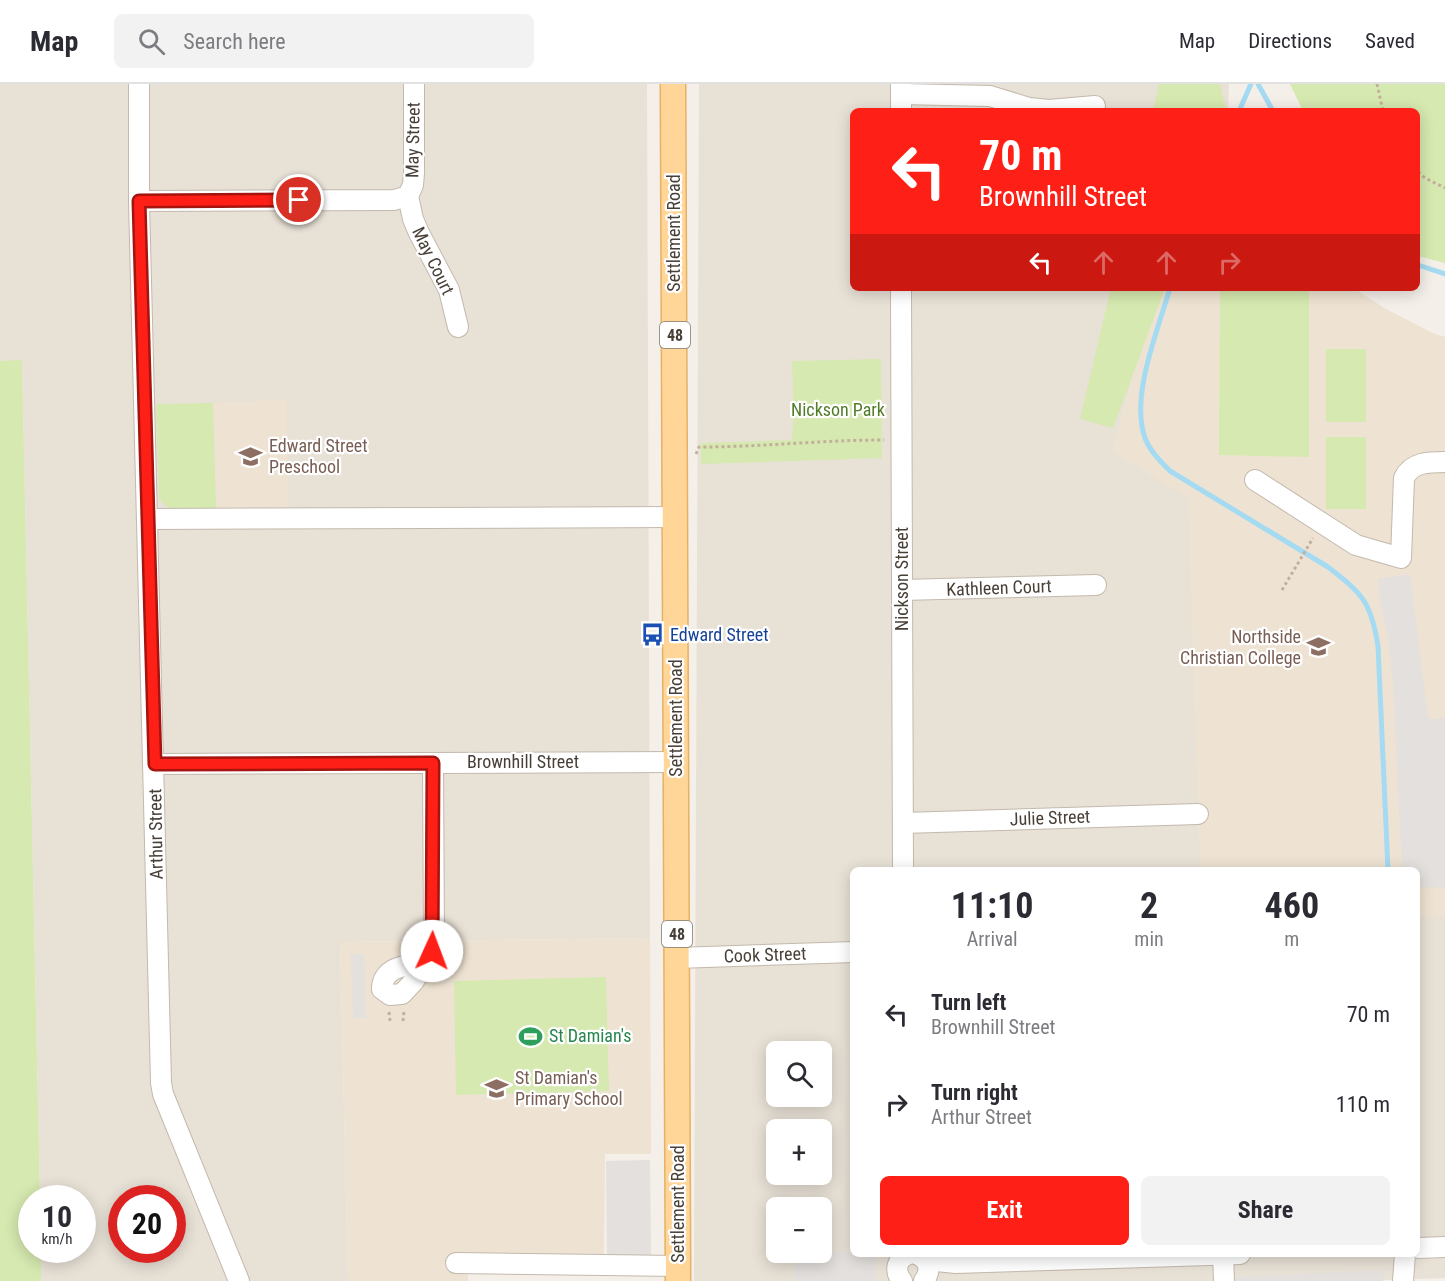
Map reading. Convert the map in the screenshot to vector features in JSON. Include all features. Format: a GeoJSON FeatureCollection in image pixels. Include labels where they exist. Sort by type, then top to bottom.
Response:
{"type":"FeatureCollection","features":[{"type":"Feature","properties":{"kind":"main road","name":"Settlement Road"},"geometry":{"type":"LineString","coordinates":[[673,84],[678,1273]]}},
{"type":"Feature","properties":{"kind":"street","name":"Arthur Street"},"geometry":{"type":"LineString","coordinates":[[139,84],[139,201],[155,764],[161,1083],[163,1094],[239,1281]]}},
{"type":"Feature","properties":{"kind":"street","name":"May Street"},"geometry":{"type":"LineString","coordinates":[[408,195],[413,185],[414,172],[414,84]]}},
{"type":"Feature","properties":{"kind":"street"},"geometry":{"type":"LineString","coordinates":[[901,96],[990,96],[1029,108]]}},
{"type":"Feature","properties":{"kind":"street"},"geometry":{"type":"LineString","coordinates":[[1072,108],[1095,106]]}},
{"type":"Feature","properties":{"kind":"street"},"geometry":{"type":"LineString","coordinates":[[139,201],[394,200],[408,195]]}},
{"type":"Feature","properties":{"kind":"street","name":"May Court"},"geometry":{"type":"LineString","coordinates":[[408,195],[418,233],[449,290],[458,327]]}},
{"type":"Feature","properties":{"kind":"street","name":"Nickson Street"},"geometry":{"type":"LineString","coordinates":[[901,291],[903,867]]}},
{"type":"Feature","properties":{"kind":"street"},"geometry":{"type":"LineString","coordinates":[[1255,480],[1356,546],[1401,558],[1404,478],[1408,470],[1416,465],[1445,462]]}},
{"type":"Feature","properties":{"kind":"street"},"geometry":{"type":"LineString","coordinates":[[148,519],[675,517]]}},
{"type":"Feature","properties":{"kind":"street","name":"Kathleen Court"},"geometry":{"type":"LineString","coordinates":[[902,590],[1096,585]]}},
{"type":"Feature","properties":{"kind":"street","name":"Brownhill Street"},"geometry":{"type":"LineString","coordinates":[[155,764],[676,762]]}},
{"type":"Feature","properties":{"kind":"street"},"geometry":{"type":"LineString","coordinates":[[420,967],[432,951],[434,941],[433,763]]}},
{"type":"Feature","properties":{"kind":"street","name":"Julie Street"},"geometry":{"type":"LineString","coordinates":[[903,823],[1198,814]]}},
{"type":"Feature","properties":{"kind":"street","name":"Cook Street"},"geometry":{"type":"LineString","coordinates":[[677,958],[850,952]]}},
{"type":"Feature","properties":{"kind":"street"},"geometry":{"type":"LineString","coordinates":[[1420,1248],[1445,1247]]}},
{"type":"Feature","properties":{"kind":"street"},"geometry":{"type":"LineString","coordinates":[[902,1281],[897,1270],[917,1266],[1134,1257]]}},
{"type":"Feature","properties":{"kind":"street"},"geometry":{"type":"LineString","coordinates":[[1223,1257],[1224,1281]]}},
{"type":"Feature","properties":{"kind":"street"},"geometry":{"type":"LineString","coordinates":[[1403,1281],[1405,1257]]}},
{"type":"Feature","properties":{"kind":"street"},"geometry":{"type":"LineString","coordinates":[[456,1263],[678,1273]]}},
{"type":"Feature","properties":{"kind":"path"},"geometry":{"type":"LineString","coordinates":[[1377,84],[1382,108]]}},
{"type":"Feature","properties":{"kind":"path"},"geometry":{"type":"LineString","coordinates":[[1420,174],[1445,188]]}},
{"type":"Feature","properties":{"kind":"path"},"geometry":{"type":"LineString","coordinates":[[695,457],[699,447],[884,440]]}},
{"type":"Feature","properties":{"kind":"path"},"geometry":{"type":"LineString","coordinates":[[1282,590],[1309,544]]}},
{"type":"Feature","properties":{"kind":"shaded area"},"geometry":{"type":"Polygon","coordinates":[[[0,84],[647,84],[650,938],[340,942],[348,1281],[41,1281],[41,1263],[96,1263],[96,1185],[40,1185],[22,361],[0,361],[0,84]]]}},
{"type":"Feature","properties":{"kind":"shaded area"},"geometry":{"type":"Polygon","coordinates":[[[699,84],[1229,84],[1228,108],[850,108],[850,291],[1358,291],[1384,308],[1434,334],[1445,337],[1445,1278],[1354,1281],[876,1281],[876,1257],[1420,1257],[1420,867],[850,867],[850,1252],[832,1252],[832,1197],[766,1197],[766,1263],[795,1263],[795,1281],[694,1281],[699,84]]]}},
{"type":"Feature","properties":{"kind":"shaded area","name":"Northside Christian College"},"geometry":{"type":"Polygon","coordinates":[[[1156,291],[1358,291],[1384,308],[1434,334],[1445,337],[1445,916],[1420,917],[1420,867],[1200,867],[1188,498],[1112,451],[1156,291]]]}},
{"type":"Feature","properties":{"kind":"shaded area","name":"Edward Street Preschool"},"geometry":{"type":"Polygon","coordinates":[[[286,400],[289,510],[216,511],[213,403],[286,400]]]}},
{"type":"Feature","properties":{"kind":"shaded area"},"geometry":{"type":"Polygon","coordinates":[[[1410,574],[1428,719],[1445,718],[1445,887],[1420,888],[1420,867],[1402,867],[1393,684],[1378,579],[1410,574]]]}},
{"type":"Feature","properties":{"kind":"shaded area","name":"St Damian's Primary School"},"geometry":{"type":"Polygon","coordinates":[[[650,938],[651,1154],[605,1154],[604,1258],[468,1271],[468,1281],[348,1281],[340,942],[650,938]]]}},
{"type":"Feature","properties":{"kind":"shaded area"},"geometry":{"type":"Polygon","coordinates":[[[351,954],[364,954],[366,1018],[353,1019],[351,954]]]}},
{"type":"Feature","properties":{"kind":"shaded area"},"geometry":{"type":"Polygon","coordinates":[[[650,1160],[651,1257],[607,1257],[606,1161],[650,1160]]]}},
{"type":"Feature","properties":{"kind":"shaded area"},"geometry":{"type":"Polygon","coordinates":[[[832,1252],[850,1252],[850,1257],[876,1257],[876,1281],[795,1281],[795,1263],[832,1263],[832,1252]]]}},
{"type":"Feature","properties":{"kind":"shaded area"},"geometry":{"type":"Polygon","coordinates":[[[1385,1270],[1383,1281],[1236,1281],[1236,1277],[1385,1270]]]}},
{"type":"Feature","properties":{"kind":"green space"},"geometry":{"type":"Polygon","coordinates":[[[1159,84],[1220,84],[1225,108],[1154,108],[1159,84]]]}},
{"type":"Feature","properties":{"kind":"green space"},"geometry":{"type":"Polygon","coordinates":[[[1290,84],[1445,84],[1445,263],[1420,257],[1420,108],[1302,108],[1290,84]]]}},
{"type":"Feature","properties":{"kind":"green space"},"geometry":{"type":"Polygon","coordinates":[[[1110,291],[1164,291],[1113,428],[1080,419],[1110,291]]]}},
{"type":"Feature","properties":{"kind":"green space"},"geometry":{"type":"Polygon","coordinates":[[[1220,291],[1309,291],[1309,457],[1219,455],[1220,291]]]}},
{"type":"Feature","properties":{"kind":"green space"},"geometry":{"type":"Polygon","coordinates":[[[1326,349],[1366,349],[1366,422],[1326,422],[1326,349]]]}},
{"type":"Feature","properties":{"kind":"green space","name":"Nickson Park"},"geometry":{"type":"Polygon","coordinates":[[[881,359],[882,458],[701,464],[701,443],[792,440],[794,413],[792,361],[881,359]]]}},
{"type":"Feature","properties":{"kind":"green space"},"geometry":{"type":"Polygon","coordinates":[[[22,360],[40,1185],[18,1185],[18,1263],[41,1263],[41,1281],[0,1281],[0,361],[22,360]]]}},
{"type":"Feature","properties":{"kind":"green space"},"geometry":{"type":"Polygon","coordinates":[[[213,403],[216,511],[192,513],[172,509],[159,499],[156,404],[213,403]]]}},
{"type":"Feature","properties":{"kind":"green space"},"geometry":{"type":"Polygon","coordinates":[[[1326,437],[1366,437],[1366,509],[1326,509],[1326,437]]]}},
{"type":"Feature","properties":{"kind":"green space","name":"St Damian's"},"geometry":{"type":"Polygon","coordinates":[[[606,977],[609,1091],[456,1095],[454,981],[606,977]]]}},
{"type":"Feature","properties":{"kind":"waterway"},"geometry":{"type":"LineString","coordinates":[[1240,108],[1251,84]]}},
{"type":"Feature","properties":{"kind":"waterway"},"geometry":{"type":"LineString","coordinates":[[1258,84],[1271,108]]}},
{"type":"Feature","properties":{"kind":"waterway"},"geometry":{"type":"LineString","coordinates":[[1420,266],[1445,274]]}},
{"type":"Feature","properties":{"kind":"waterway"},"geometry":{"type":"LineString","coordinates":[[1169,291],[1143,383],[1141,421],[1145,438],[1152,452],[1170,471],[1328,567],[1364,600],[1372,619],[1378,646],[1388,867]]}},
{"type":"Feature","properties":{"kind":"place","name":"Edward Street Preschool"},"geometry":{"type":"Point","coordinates":[251,456]}},
{"type":"Feature","properties":{"kind":"place","name":"Edward Street"},"geometry":{"type":"Point","coordinates":[652,635]}},
{"type":"Feature","properties":{"kind":"place","name":"Northside Christian College"},"geometry":{"type":"Point","coordinates":[1319,647]}},
{"type":"Feature","properties":{"kind":"place","name":"St Damian's"},"geometry":{"type":"Point","coordinates":[531,1036]}},
{"type":"Feature","properties":{"kind":"place","name":"St Damian's Primary School"},"geometry":{"type":"Point","coordinates":[497,1088]}},
{"type":"Feature","properties":{"kind":"route"},"geometry":{"type":"LineString","coordinates":[[299,200],[139,201],[155,764],[433,763],[434,946],[432,951]]}}]}
